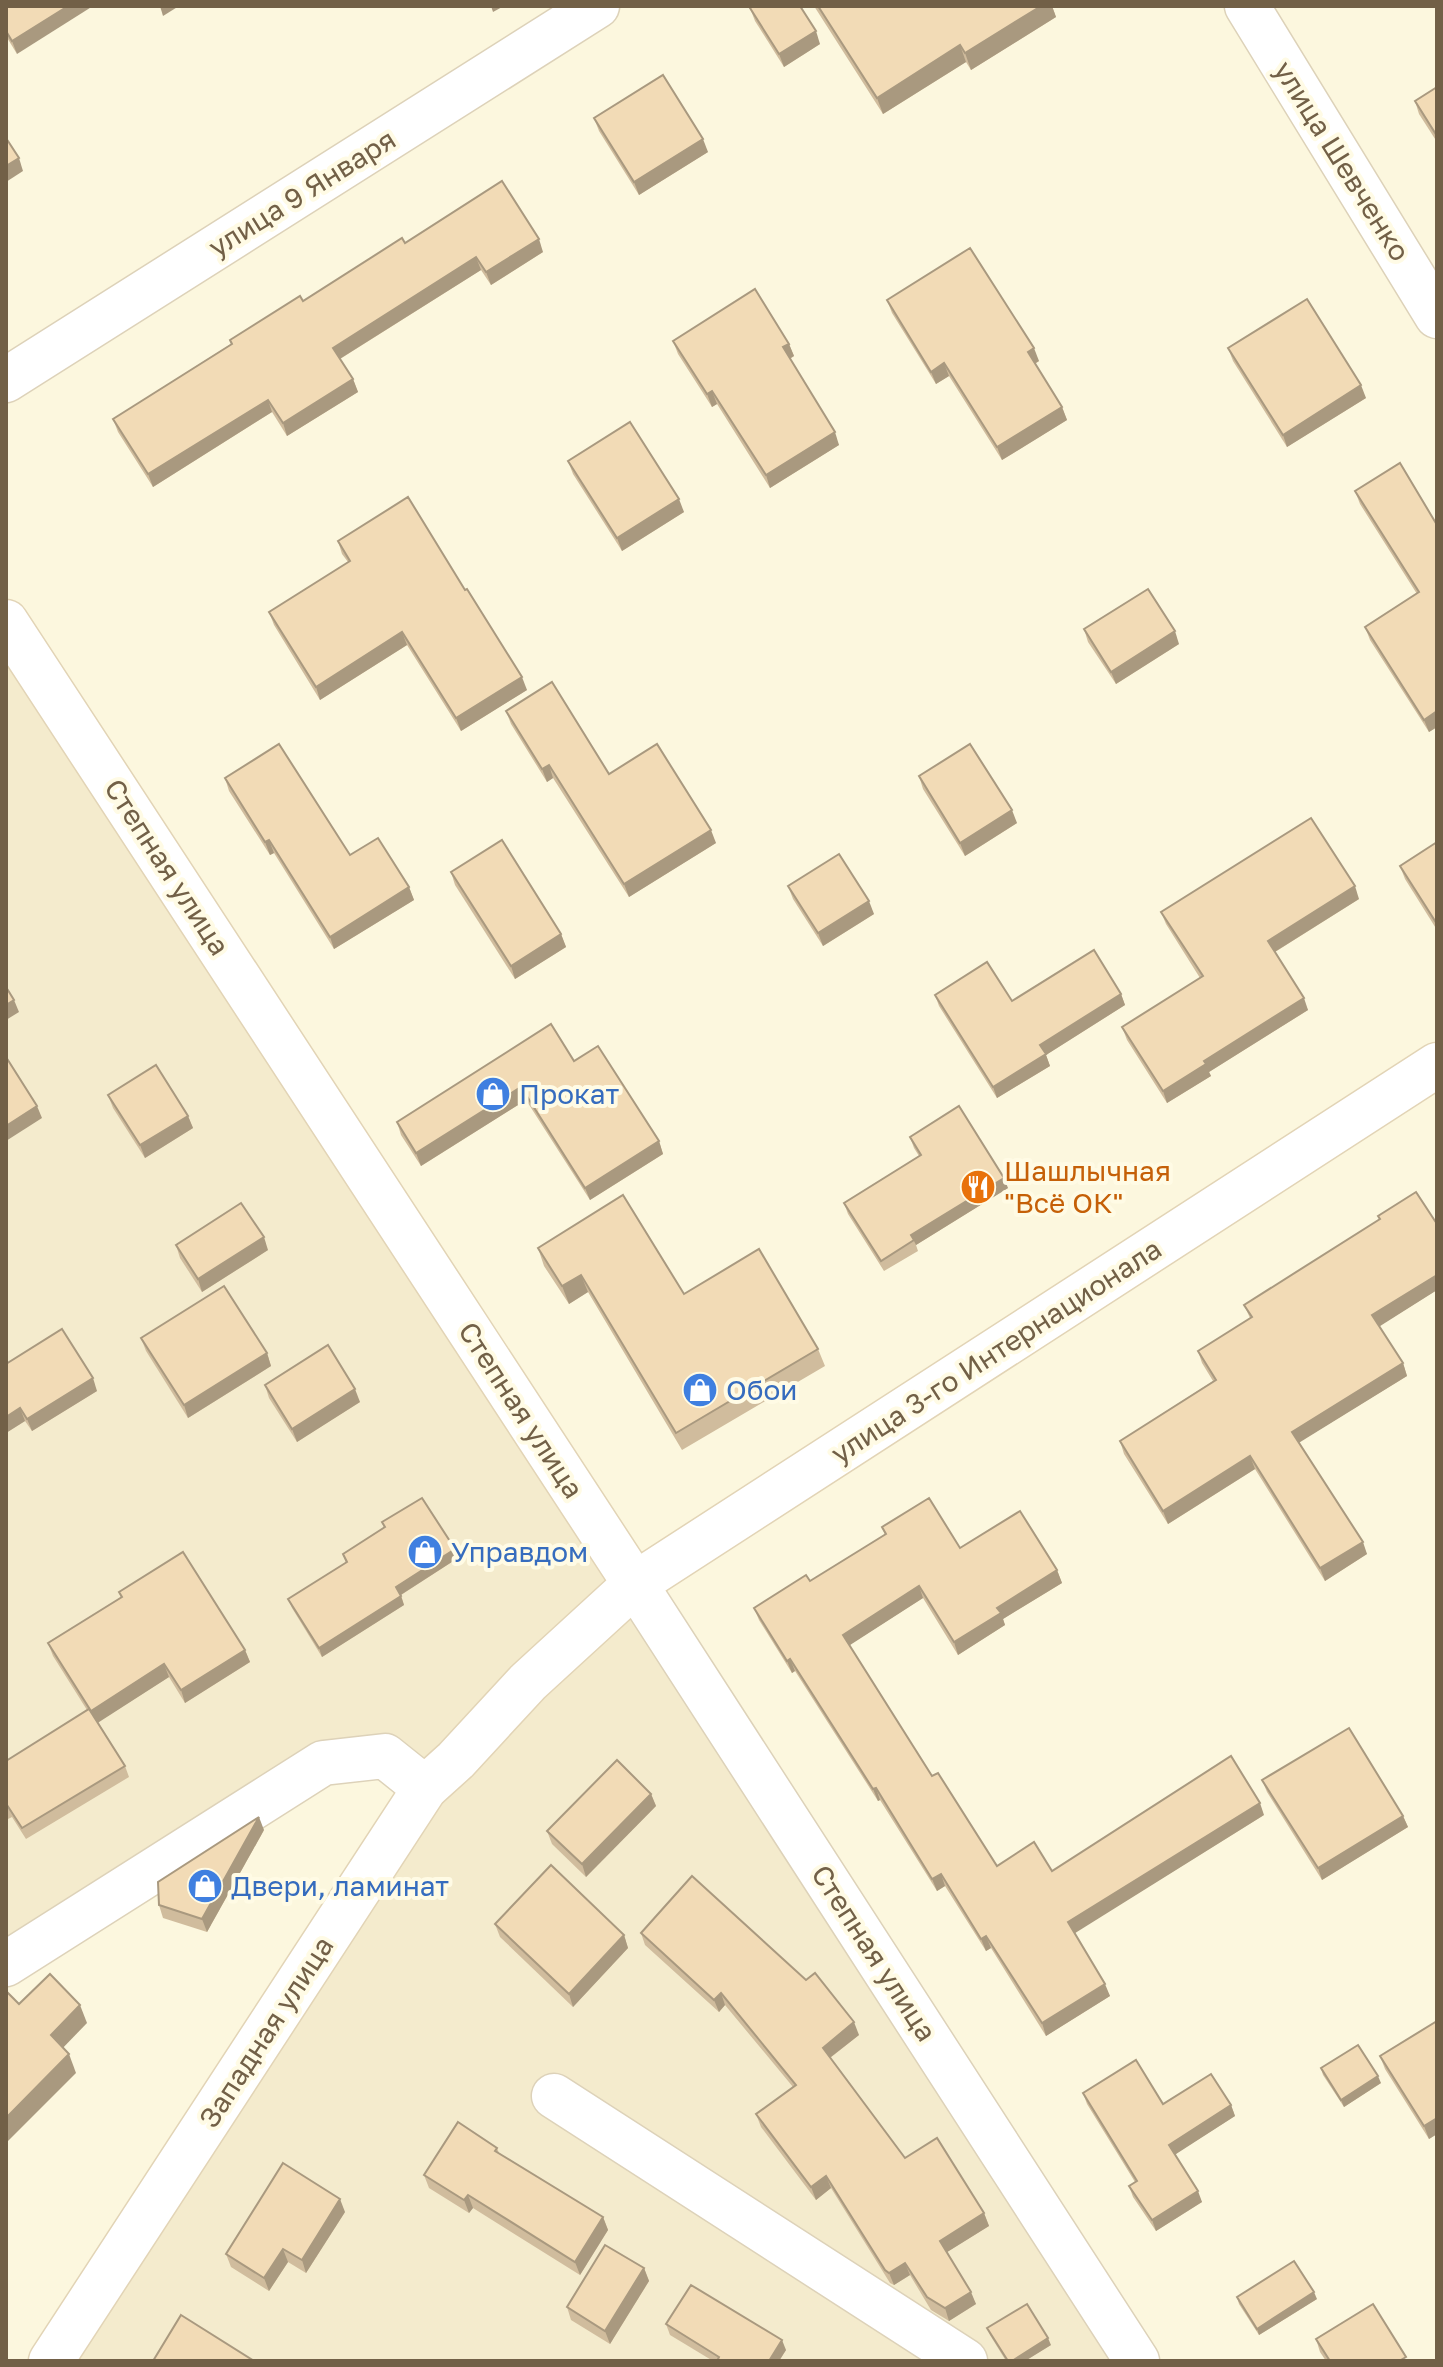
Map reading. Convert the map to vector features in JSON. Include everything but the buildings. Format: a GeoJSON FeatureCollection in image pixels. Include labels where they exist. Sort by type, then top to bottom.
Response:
{"type":"FeatureCollection","features":[{"type":"Feature","properties":{"kind":"street","name":"улица 9 Января"},"geometry":{"type":"LineString","coordinates":[[6,380],[597,6]]}},
{"type":"Feature","properties":{"kind":"street","name":"улица Шевченко"},"geometry":{"type":"LineString","coordinates":[[1247,6],[1437,316]]}},
{"type":"Feature","properties":{"kind":"street","name":"Степная улица"},"geometry":{"type":"LineString","coordinates":[[6,622],[635,1584],[1137,2361]]}},
{"type":"Feature","properties":{"kind":"street","name":"улица 3-го Интернационала"},"geometry":{"type":"LineString","coordinates":[[635,1584],[1437,1065]]}},
{"type":"Feature","properties":{"kind":"street","name":"Западная улица"},"geometry":{"type":"LineString","coordinates":[[51,2361],[425,1788],[456,1760],[528,1682],[635,1584]]}},
{"type":"Feature","properties":{"kind":"street"},"geometry":{"type":"LineString","coordinates":[[6,1964],[323,1763],[385,1756],[425,1788]]}},
{"type":"Feature","properties":{"kind":"street"},"geometry":{"type":"LineString","coordinates":[[554,2096],[965,2361]]}},
{"type":"Feature","properties":{"kind":"shaded area"},"geometry":{"type":"Polygon","coordinates":[[[6,622],[1137,2361],[51,2361],[425,1788],[323,1763],[6,1964],[6,622]]]}},
{"type":"Feature","properties":{"kind":"place","name":"Прокат"},"geometry":{"type":"Point","coordinates":[493,1094]}},
{"type":"Feature","properties":{"kind":"place","name":"Шашлычная \"Всё ОК\""},"geometry":{"type":"Point","coordinates":[978,1187]}},
{"type":"Feature","properties":{"kind":"place","name":"Обои"},"geometry":{"type":"Point","coordinates":[700,1390]}},
{"type":"Feature","properties":{"kind":"place","name":"Управдом"},"geometry":{"type":"Point","coordinates":[425,1552]}},
{"type":"Feature","properties":{"kind":"place","name":"Двери, ламинат"},"geometry":{"type":"Point","coordinates":[205,1886]}}]}
